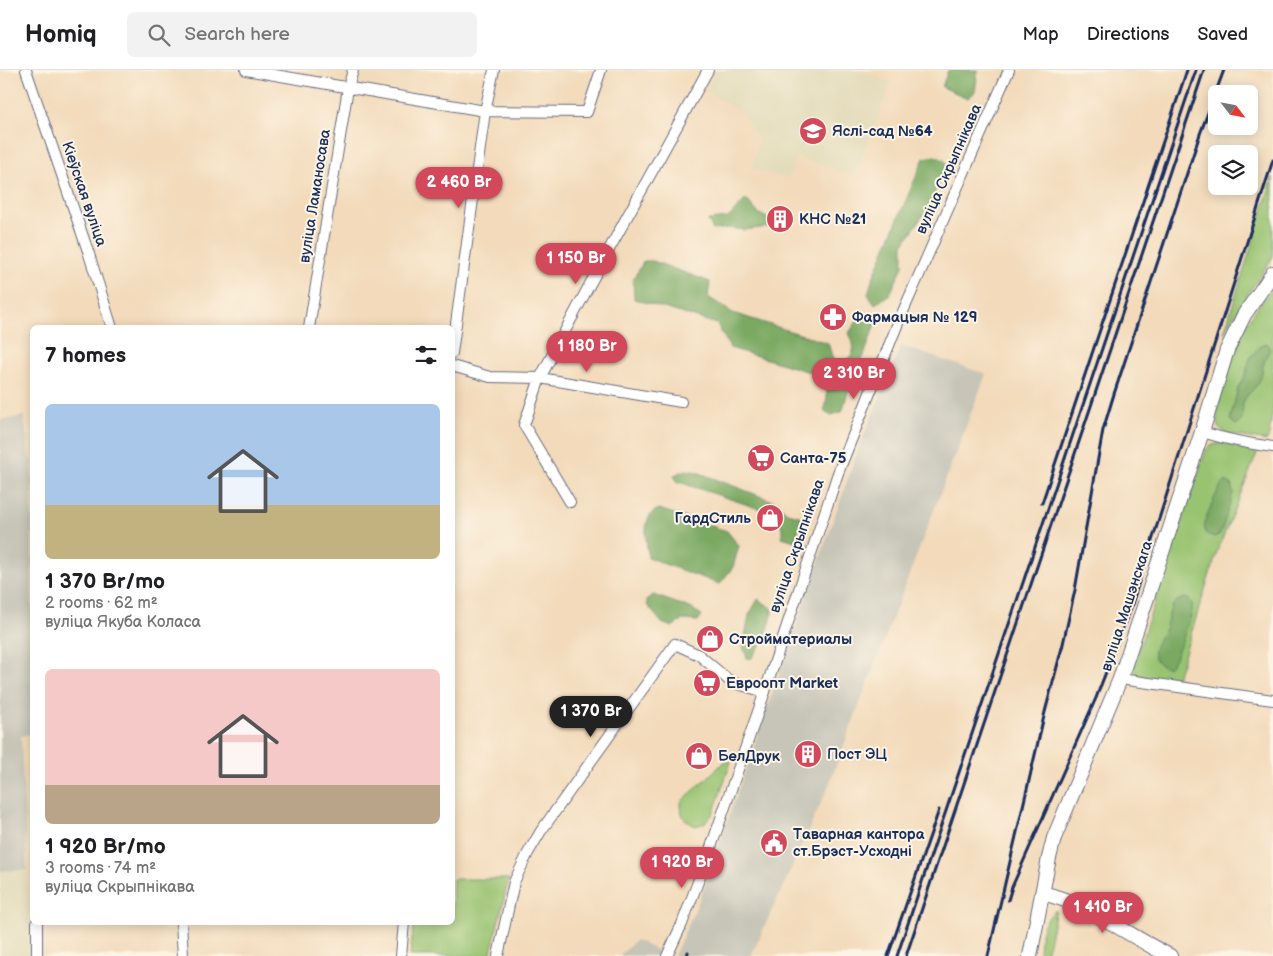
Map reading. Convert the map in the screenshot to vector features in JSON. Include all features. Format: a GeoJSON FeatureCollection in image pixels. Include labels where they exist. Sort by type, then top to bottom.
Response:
{"type":"FeatureCollection","features":[{"type":"Feature","properties":{"kind":"main road","name":"вуліца Машэнскага"},"geometry":{"type":"LineString","coordinates":[[1030,956],[1049,858],[1061,821],[1120,679],[1202,432],[1222,364],[1232,337],[1250,305],[1273,273]]}},
{"type":"Feature","properties":{"kind":"main road"},"geometry":{"type":"LineString","coordinates":[[1042,893],[1060,897],[1076,904],[1170,956]]}},
{"type":"Feature","properties":{"kind":"street","name":"Кіеўская вуліца"},"geometry":{"type":"LineString","coordinates":[[26,70],[111,325]]}},
{"type":"Feature","properties":{"kind":"street"},"geometry":{"type":"LineString","coordinates":[[246,70],[485,111],[587,112],[600,70]]}},
{"type":"Feature","properties":{"kind":"street","name":"вуліца Ламаносава"},"geometry":{"type":"LineString","coordinates":[[309,325],[352,70]]}},
{"type":"Feature","properties":{"kind":"street"},"geometry":{"type":"LineString","coordinates":[[455,330],[485,111],[494,70]]}},
{"type":"Feature","properties":{"kind":"street"},"geometry":{"type":"LineString","coordinates":[[570,502],[524,425],[540,378],[708,70]]}},
{"type":"Feature","properties":{"kind":"street","name":"вуліца Скрыпнікава"},"geometry":{"type":"LineString","coordinates":[[667,956],[682,924],[710,850],[838,473],[898,323],[1009,70]]}},
{"type":"Feature","properties":{"kind":"street"},"geometry":{"type":"LineString","coordinates":[[455,367],[490,377],[540,378],[682,402]]}},
{"type":"Feature","properties":{"kind":"street"},"geometry":{"type":"LineString","coordinates":[[1202,432],[1273,448]]}},
{"type":"Feature","properties":{"kind":"street"},"geometry":{"type":"LineString","coordinates":[[498,956],[514,882],[528,853],[552,815],[675,644],[699,655],[730,682],[764,692]]}},
{"type":"Feature","properties":{"kind":"street"},"geometry":{"type":"LineString","coordinates":[[1120,679],[1273,700]]}},
{"type":"Feature","properties":{"kind":"street"},"geometry":{"type":"LineString","coordinates":[[37,925],[37,956]]}},
{"type":"Feature","properties":{"kind":"street"},"geometry":{"type":"LineString","coordinates":[[181,925],[183,956]]}},
{"type":"Feature","properties":{"kind":"street"},"geometry":{"type":"LineString","coordinates":[[401,956],[404,925]]}},
{"type":"Feature","properties":{"kind":"shaded area","name":"Яслі-сад №64"},"geometry":{"type":"Polygon","coordinates":[[[717,70],[858,70],[891,82],[855,176],[796,157],[789,178],[752,169],[759,140],[742,113],[706,91],[717,70]]]}},
{"type":"Feature","properties":{"kind":"shaded area"},"geometry":{"type":"Polygon","coordinates":[[[901,346],[986,374],[826,792],[751,956],[674,956],[701,896],[858,450],[901,346]]]}},
{"type":"Feature","properties":{"kind":"shaded area"},"geometry":{"type":"Polygon","coordinates":[[[24,416],[30,458],[30,734],[21,736],[27,870],[0,871],[0,420],[24,416]]]}},
{"type":"Feature","properties":{"kind":"shaded area"},"geometry":{"type":"Polygon","coordinates":[[[27,870],[31,956],[0,956],[0,871],[27,870]]]}},
{"type":"Feature","properties":{"kind":"shaded area"},"geometry":{"type":"Polygon","coordinates":[[[636,940],[668,956],[619,956],[636,940]]]}},
{"type":"Feature","properties":{"kind":"green space"},"geometry":{"type":"Polygon","coordinates":[[[948,70],[978,70],[975,92],[968,98],[942,87],[948,70]]]}},
{"type":"Feature","properties":{"kind":"green space"},"geometry":{"type":"Polygon","coordinates":[[[935,156],[944,160],[947,166],[926,211],[903,245],[903,266],[890,294],[875,304],[868,294],[872,280],[924,158],[935,156]]]}},
{"type":"Feature","properties":{"kind":"green space"},"geometry":{"type":"Polygon","coordinates":[[[1273,177],[1273,257],[1224,333],[1273,177]]]}},
{"type":"Feature","properties":{"kind":"green space"},"geometry":{"type":"Polygon","coordinates":[[[746,199],[758,213],[767,218],[769,227],[744,230],[729,228],[713,230],[708,220],[728,218],[746,199]]]}},
{"type":"Feature","properties":{"kind":"green space"},"geometry":{"type":"Polygon","coordinates":[[[644,261],[653,261],[710,282],[708,297],[733,313],[828,343],[838,367],[852,353],[853,344],[849,333],[859,318],[871,318],[876,321],[864,356],[852,378],[842,412],[831,415],[824,411],[827,398],[826,377],[730,348],[717,324],[634,299],[633,279],[644,261]]]}},
{"type":"Feature","properties":{"kind":"green space"},"geometry":{"type":"Polygon","coordinates":[[[1273,289],[1273,409],[1267,441],[1228,434],[1218,428],[1217,413],[1241,336],[1254,312],[1273,289]]]}},
{"type":"Feature","properties":{"kind":"green space"},"geometry":{"type":"Polygon","coordinates":[[[1264,343],[1268,344],[1270,349],[1264,361],[1260,380],[1245,398],[1241,420],[1236,425],[1230,420],[1238,388],[1246,373],[1250,358],[1264,343]]]}},
{"type":"Feature","properties":{"kind":"green space"},"geometry":{"type":"Polygon","coordinates":[[[1219,443],[1258,451],[1217,552],[1176,681],[1141,676],[1133,670],[1133,665],[1206,450],[1210,446],[1219,443]]]}},
{"type":"Feature","properties":{"kind":"green space"},"geometry":{"type":"Polygon","coordinates":[[[686,470],[697,472],[778,503],[788,513],[802,517],[795,541],[782,537],[782,527],[775,514],[676,481],[674,475],[686,470]]]}},
{"type":"Feature","properties":{"kind":"green space"},"geometry":{"type":"Polygon","coordinates":[[[1224,482],[1231,484],[1233,493],[1222,530],[1215,537],[1206,534],[1205,524],[1213,500],[1224,482]]]}},
{"type":"Feature","properties":{"kind":"green space"},"geometry":{"type":"Polygon","coordinates":[[[659,509],[727,531],[739,546],[733,567],[720,584],[648,557],[647,523],[653,512],[659,509]]]}},
{"type":"Feature","properties":{"kind":"green space"},"geometry":{"type":"Polygon","coordinates":[[[654,595],[690,608],[702,615],[698,621],[682,620],[672,627],[662,623],[647,605],[647,599],[654,595]]]}},
{"type":"Feature","properties":{"kind":"green space"},"geometry":{"type":"Polygon","coordinates":[[[1186,598],[1192,604],[1189,622],[1175,658],[1168,667],[1164,666],[1155,658],[1155,646],[1165,629],[1173,605],[1186,598]]]}},
{"type":"Feature","properties":{"kind":"green space"},"geometry":{"type":"Polygon","coordinates":[[[758,599],[772,608],[772,615],[766,635],[751,659],[747,658],[743,647],[749,615],[758,599]]]}},
{"type":"Feature","properties":{"kind":"green space"},"geometry":{"type":"Polygon","coordinates":[[[734,753],[713,814],[705,823],[696,826],[688,822],[682,815],[681,802],[734,753]]]}},
{"type":"Feature","properties":{"kind":"green space"},"geometry":{"type":"Polygon","coordinates":[[[455,879],[509,879],[490,956],[410,956],[414,925],[455,925],[455,879]]]}},
{"type":"Feature","properties":{"kind":"green space"},"geometry":{"type":"Polygon","coordinates":[[[1056,910],[1045,956],[1039,956],[1042,930],[1047,920],[1056,910]]]}},
{"type":"Feature","properties":{"kind":"railway"},"geometry":{"type":"LineString","coordinates":[[1042,503],[1187,70]]}},
{"type":"Feature","properties":{"kind":"railway"},"geometry":{"type":"LineString","coordinates":[[897,956],[1196,70]]}},
{"type":"Feature","properties":{"kind":"railway"},"geometry":{"type":"LineString","coordinates":[[906,956],[1204,70]]}},
{"type":"Feature","properties":{"kind":"railway"},"geometry":{"type":"LineString","coordinates":[[988,956],[1075,590],[1103,430],[1200,134],[1224,70]]}},
{"type":"Feature","properties":{"kind":"railway"},"geometry":{"type":"LineString","coordinates":[[1008,900],[1012,887],[1096,698],[1131,607],[1273,160]]}},
{"type":"Feature","properties":{"kind":"railway"},"geometry":{"type":"LineString","coordinates":[[888,956],[939,810]]}},
{"type":"Feature","properties":{"kind":"railway"},"geometry":{"type":"LineString","coordinates":[[687,956],[688,952]]}},
{"type":"Feature","properties":{"kind":"place","name":"Яслі-сад №64"},"geometry":{"type":"Point","coordinates":[813,131]}},
{"type":"Feature","properties":{"kind":"place","name":"КНС №21"},"geometry":{"type":"Point","coordinates":[780,219]}},
{"type":"Feature","properties":{"kind":"place","name":"Фармацыя № 129"},"geometry":{"type":"Point","coordinates":[833,317]}},
{"type":"Feature","properties":{"kind":"place","name":"Санта-75"},"geometry":{"type":"Point","coordinates":[761,458]}},
{"type":"Feature","properties":{"kind":"place","name":"ГардСтиль"},"geometry":{"type":"Point","coordinates":[770,518]}},
{"type":"Feature","properties":{"kind":"place","name":"Стройматериалы"},"geometry":{"type":"Point","coordinates":[710,639]}},
{"type":"Feature","properties":{"kind":"place","name":"Евроопт Market"},"geometry":{"type":"Point","coordinates":[707,683]}},
{"type":"Feature","properties":{"kind":"place","name":"Пост ЭЦ"},"geometry":{"type":"Point","coordinates":[808,754]}},
{"type":"Feature","properties":{"kind":"place","name":"БелДрук"},"geometry":{"type":"Point","coordinates":[699,756]}},
{"type":"Feature","properties":{"kind":"place","name":"Таварная кантора ст.Брэст-Усходні"},"geometry":{"type":"Point","coordinates":[774,843]}}]}
